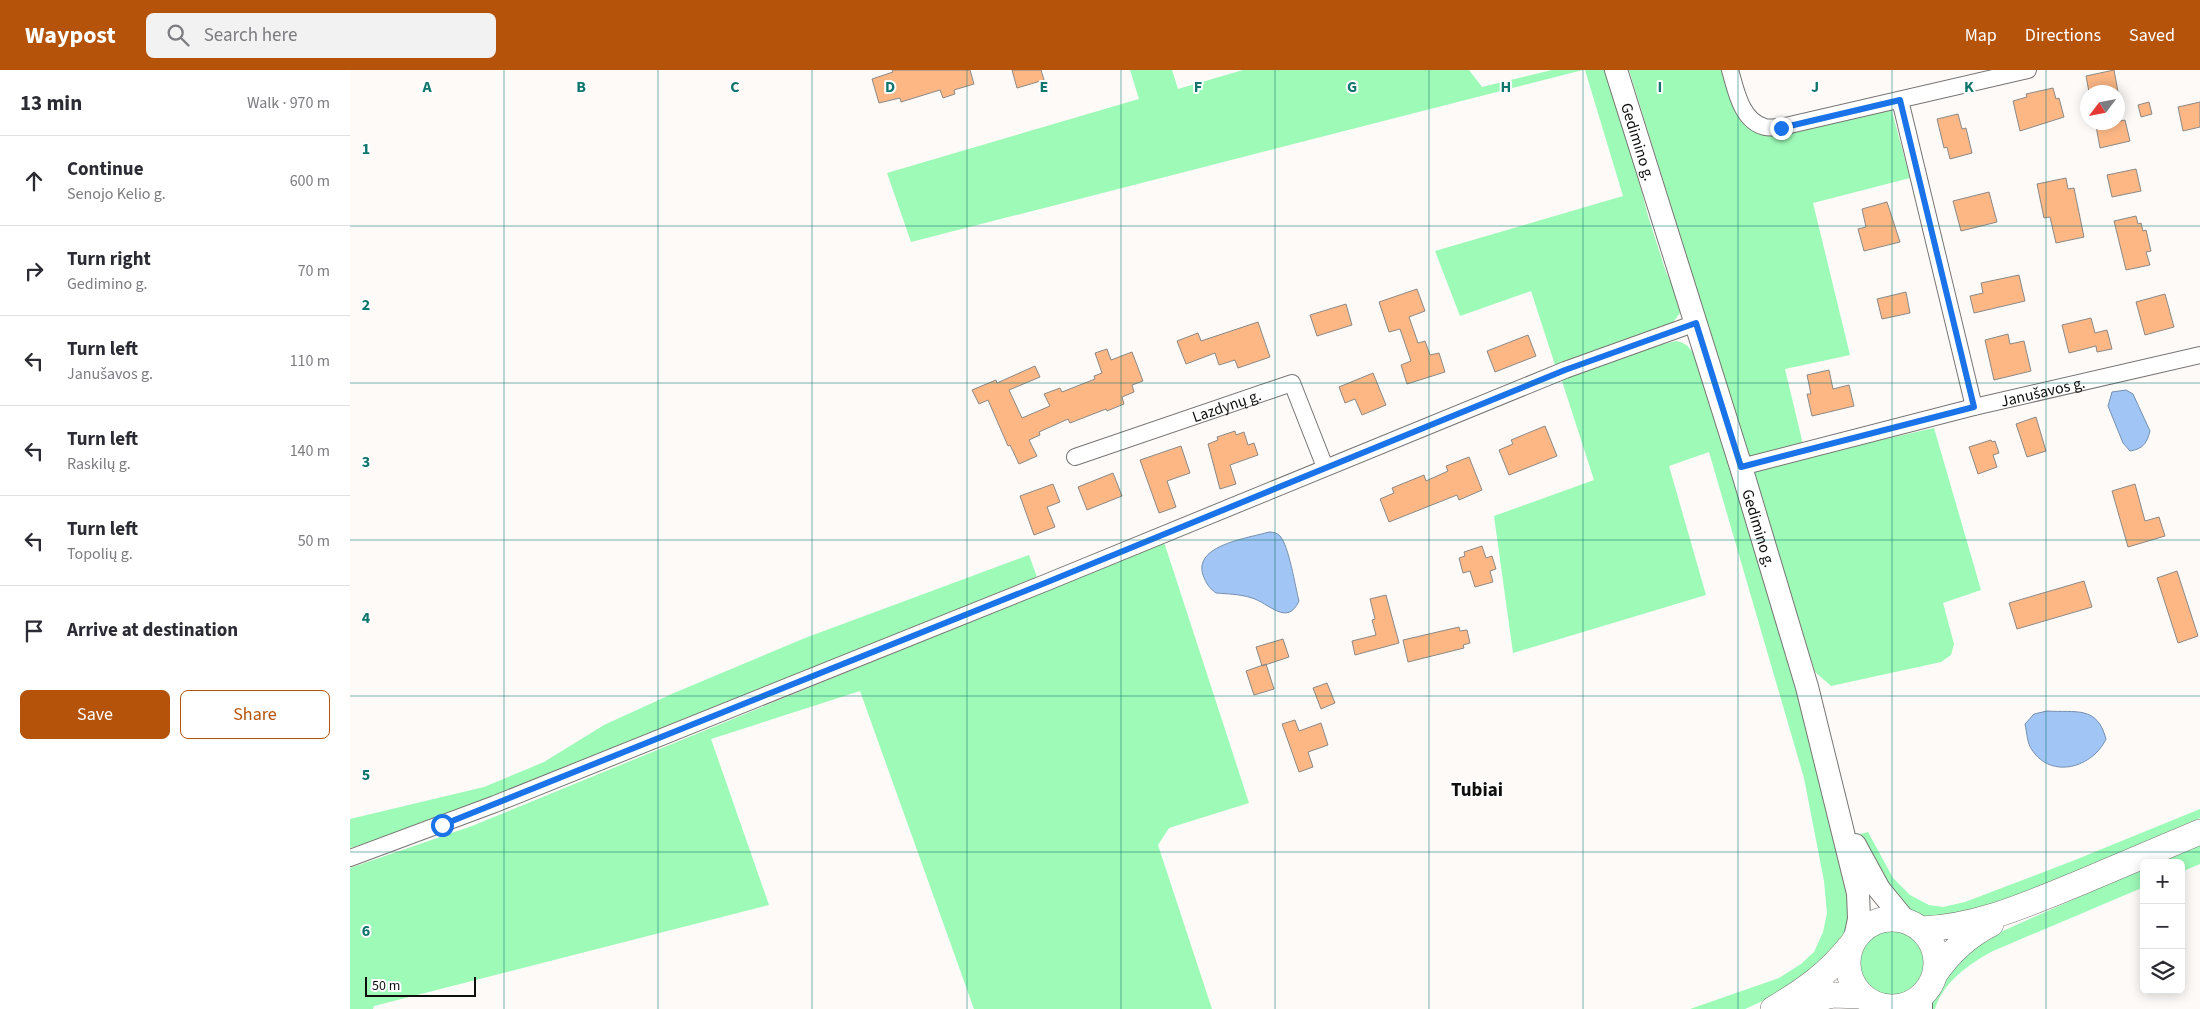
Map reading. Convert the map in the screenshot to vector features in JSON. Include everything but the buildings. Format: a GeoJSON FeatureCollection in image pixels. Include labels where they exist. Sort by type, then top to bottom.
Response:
{"type":"FeatureCollection","features":[{"type":"Feature","properties":{"kind":"main road","name":"Gedimino g."},"geometry":{"type":"LineString","coordinates":[[1616,70],[1741,467],[1807,687],[1841,817]]}},
{"type":"Feature","properties":{"kind":"main road"},"geometry":{"type":"LineString","coordinates":[[1841,817],[1879,889],[1932,945],[1936,964],[1935,974]]}},
{"type":"Feature","properties":{"kind":"main road"},"geometry":{"type":"LineString","coordinates":[[1841,817],[1858,894],[1859,919],[1847,967],[1849,978],[1876,1004]]}},
{"type":"Feature","properties":{"kind":"main road"},"geometry":{"type":"LineString","coordinates":[[1773,1009],[1820,978],[1837,962],[1870,924],[1890,919],[1913,926],[1964,924],[2022,907],[2200,832]]}},
{"type":"Feature","properties":{"kind":"main road"},"geometry":{"type":"LineString","coordinates":[[1780,1009],[1833,994],[1894,1008],[1921,1003],[1935,974],[1948,956],[1968,938],[2022,907]]}},
{"type":"Feature","properties":{"kind":"street"},"geometry":{"type":"LineString","coordinates":[[1730,70],[1738,96],[1748,118],[1764,126],[1781,128],[2028,70]]}},
{"type":"Feature","properties":{"kind":"street"},"geometry":{"type":"LineString","coordinates":[[1900,100],[1974,407]]}},
{"type":"Feature","properties":{"kind":"street"},"geometry":{"type":"LineString","coordinates":[[350,858],[495,804],[1045,583],[1565,370],[1696,323]]}},
{"type":"Feature","properties":{"kind":"street","name":"Janušavos g."},"geometry":{"type":"LineString","coordinates":[[1741,467],[1974,407],[2200,355]]}},
{"type":"Feature","properties":{"kind":"street","name":"Lazdynų g."},"geometry":{"type":"LineString","coordinates":[[1075,457],[1292,383],[1326,467]]}},
{"type":"Feature","properties":{"kind":"green space"},"geometry":{"type":"Polygon","coordinates":[[[1130,70],[1172,70],[1178,89],[1243,70],[1469,70],[1482,87],[1552,70],[1583,70],[911,242],[887,173],[1139,99],[1130,70]]]}},
{"type":"Feature","properties":{"kind":"green space"},"geometry":{"type":"Polygon","coordinates":[[[1585,70],[1610,70],[1648,216],[1666,272],[1680,300],[1680,313],[1671,325],[1556,368],[1531,291],[1460,316],[1435,251],[1623,196],[1585,70]]]}},
{"type":"Feature","properties":{"kind":"green space"},"geometry":{"type":"Polygon","coordinates":[[[1629,70],[1730,70],[1738,96],[1764,127],[1891,108],[1910,178],[1813,203],[1850,355],[1785,369],[1806,457],[1934,428],[1981,590],[1943,603],[1954,644],[1951,655],[1941,662],[1831,686],[1815,672],[1629,70]]]}},
{"type":"Feature","properties":{"kind":"green space"},"geometry":{"type":"Polygon","coordinates":[[[1676,341],[1690,348],[1697,362],[1798,691],[1852,886],[1854,926],[1795,986],[1745,1009],[1690,1009],[1779,978],[1801,964],[1814,952],[1823,932],[1827,913],[1824,881],[1804,778],[1709,452],[1669,466],[1706,595],[1513,653],[1494,516],[1594,480],[1561,378],[1639,350],[1676,341]]]}},
{"type":"Feature","properties":{"kind":"green space"},"geometry":{"type":"Polygon","coordinates":[[[1164,542],[1249,803],[1169,828],[1158,845],[1212,1009],[974,1009],[860,691],[711,739],[769,905],[374,1006],[373,1009],[350,1009],[350,868],[472,826],[1164,542]]]}},
{"type":"Feature","properties":{"kind":"green space"},"geometry":{"type":"Polygon","coordinates":[[[1029,555],[1037,577],[411,830],[350,848],[350,819],[484,787],[544,762],[604,725],[674,693],[805,638],[1029,555]]]}},
{"type":"Feature","properties":{"kind":"green space"},"geometry":{"type":"Polygon","coordinates":[[[2200,809],[2200,818],[1997,905],[1928,919],[1905,907],[1879,878],[1860,834],[1868,832],[1893,878],[1910,895],[1929,905],[1943,907],[1965,902],[2200,809]]]}},
{"type":"Feature","properties":{"kind":"green space"},"geometry":{"type":"Polygon","coordinates":[[[2200,844],[2200,864],[2185,870],[2185,859],[2166,859],[2200,844]]]}},
{"type":"Feature","properties":{"kind":"green space"},"geometry":{"type":"Polygon","coordinates":[[[2140,870],[2140,889],[1993,951],[1966,968],[1951,982],[1944,990],[1935,1009],[1927,1009],[1935,990],[1948,970],[1976,943],[2140,870]]]}},
{"type":"Feature","properties":{"kind":"green space"},"geometry":{"type":"Polygon","coordinates":[[[1892,925],[1912,931],[1922,941],[1928,961],[1922,981],[1912,991],[1892,997],[1872,991],[1862,981],[1856,961],[1862,941],[1872,931],[1892,925]]]}},
{"type":"Feature","properties":{"kind":"water"},"geometry":{"type":"Polygon","coordinates":[[[2126,390],[2133,394],[2150,431],[2144,445],[2130,451],[2123,443],[2108,406],[2112,392],[2126,390]]]}},
{"type":"Feature","properties":{"kind":"water"},"geometry":{"type":"Polygon","coordinates":[[[1269,532],[1280,536],[1286,548],[1291,567],[1299,601],[1294,609],[1289,612],[1277,611],[1248,597],[1216,593],[1208,585],[1203,575],[1202,565],[1206,556],[1214,550],[1237,540],[1269,532]]]}},
{"type":"Feature","properties":{"kind":"water"},"geometry":{"type":"Polygon","coordinates":[[[2047,711],[2076,712],[2091,716],[2102,728],[2106,739],[2092,757],[2082,763],[2061,767],[2050,765],[2040,759],[2030,747],[2025,724],[2034,714],[2047,711]]]}},
{"type":"Feature","properties":{"kind":"district","name":"Tubiai"},"geometry":{"type":"Point","coordinates":[1477,789]}},
{"type":"Feature","properties":{"kind":"route"},"geometry":{"type":"LineString","coordinates":[[442,825],[1045,583],[1565,370],[1696,323],[1741,467],[1974,407],[1900,100],[1781,128]]}}]}
